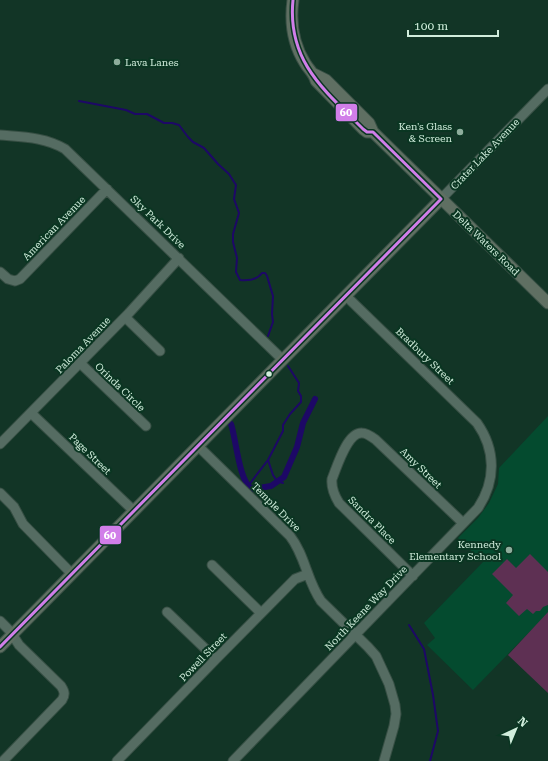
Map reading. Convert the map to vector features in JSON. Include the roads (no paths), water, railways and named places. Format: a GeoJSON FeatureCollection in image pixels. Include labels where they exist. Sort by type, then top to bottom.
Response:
{"type":"FeatureCollection","features":[{"type":"Feature","properties":{"kind":"main road","name":"Delta Waters Road"},"geometry":{"type":"LineString","coordinates":[[293,0],[292,28],[295,42],[305,64],[314,74],[320,87],[363,129],[367,132],[373,132],[548,303]]}},
{"type":"Feature","properties":{"kind":"main road","name":"Crater Lake Avenue"},"geometry":{"type":"LineString","coordinates":[[0,647],[441,199]]}},
{"type":"Feature","properties":{"kind":"street","name":"Crater Lake Avenue"},"geometry":{"type":"LineString","coordinates":[[441,199],[548,89]]}},
{"type":"Feature","properties":{"kind":"street","name":"Sky Park Drive"},"geometry":{"type":"LineString","coordinates":[[0,135],[39,138],[65,149],[283,360]]}},
{"type":"Feature","properties":{"kind":"street","name":"American Avenue"},"geometry":{"type":"LineString","coordinates":[[0,272],[15,281],[20,278],[107,189]]}},
{"type":"Feature","properties":{"kind":"street","name":"Paloma Avenue"},"geometry":{"type":"LineString","coordinates":[[0,444],[125,317],[179,258]]}},
{"type":"Feature","properties":{"kind":"street","name":"Bradbury Street"},"geometry":{"type":"LineString","coordinates":[[346,296],[467,412],[485,435]]}},
{"type":"Feature","properties":{"kind":"street"},"geometry":{"type":"LineString","coordinates":[[125,317],[160,351]]}},
{"type":"Feature","properties":{"kind":"street","name":"Orinda Circle"},"geometry":{"type":"LineString","coordinates":[[80,363],[146,426]]}},
{"type":"Feature","properties":{"kind":"street","name":"Page Street"},"geometry":{"type":"LineString","coordinates":[[31,413],[134,511]]}},
{"type":"Feature","properties":{"kind":"street","name":"Amy Street"},"geometry":{"type":"LineString","coordinates":[[360,433],[365,433],[376,440],[463,523]]}},
{"type":"Feature","properties":{"kind":"street","name":"Sandra Place"},"geometry":{"type":"LineString","coordinates":[[360,433],[352,437],[347,443],[332,479],[335,497],[339,503],[413,576]]}},
{"type":"Feature","properties":{"kind":"street","name":"North Keene Way Drive"},"geometry":{"type":"LineString","coordinates":[[233,761],[413,576],[482,502],[489,485],[491,462],[489,446],[485,435]]}},
{"type":"Feature","properties":{"kind":"street","name":"Temple Drive"},"geometry":{"type":"LineString","coordinates":[[198,446],[290,536],[301,554],[316,594],[321,601],[376,656],[389,684],[396,714],[384,761]]}},
{"type":"Feature","properties":{"kind":"street"},"geometry":{"type":"LineString","coordinates":[[0,493],[14,507],[23,524],[72,574]]}},
{"type":"Feature","properties":{"kind":"street"},"geometry":{"type":"LineString","coordinates":[[212,565],[261,613]]}},
{"type":"Feature","properties":{"kind":"street","name":"Powell Street"},"geometry":{"type":"LineString","coordinates":[[117,761],[295,579],[308,574]]}},
{"type":"Feature","properties":{"kind":"street"},"geometry":{"type":"LineString","coordinates":[[167,612],[216,659]]}},
{"type":"Feature","properties":{"kind":"street"},"geometry":{"type":"LineString","coordinates":[[0,621],[19,644],[61,686],[65,692],[62,700],[3,761]]}},
{"type":"Feature","properties":{"kind":"waterway"},"geometry":{"type":"LineString","coordinates":[[79,101],[126,110],[135,114],[147,114],[164,123],[179,125],[193,142],[204,148],[229,174],[236,185],[234,199],[239,213],[233,234],[233,242],[237,258],[236,272],[240,280],[252,280],[262,273],[265,273],[267,276],[273,296],[273,322],[268,336]]}},
{"type":"Feature","properties":{"kind":"waterway"},"geometry":{"type":"LineString","coordinates":[[283,483],[277,481],[273,475],[268,460],[283,431],[283,425],[290,414],[301,402],[301,396],[298,391],[299,383],[288,366]]}},
{"type":"Feature","properties":{"kind":"waterway"},"geometry":{"type":"LineString","coordinates":[[231,424],[238,459],[244,478],[248,485],[252,489],[271,486],[284,477],[297,447],[303,423],[315,399]]}},
{"type":"Feature","properties":{"kind":"waterway"},"geometry":{"type":"LineString","coordinates":[[248,486],[268,460]]}},
{"type":"Feature","properties":{"kind":"waterway"},"geometry":{"type":"LineString","coordinates":[[409,625],[424,649],[433,695],[438,731],[430,761]]}},
{"type":"Feature","properties":{"kind":"place","name":"Lava Lanes"},"geometry":{"type":"Point","coordinates":[117,62]}},
{"type":"Feature","properties":{"kind":"place","name":"Ken's Glass & Screen"},"geometry":{"type":"Point","coordinates":[460,132]}},
{"type":"Feature","properties":{"kind":"place","name":"Kennedy Elementary School"},"geometry":{"type":"Point","coordinates":[509,550]}}]}
